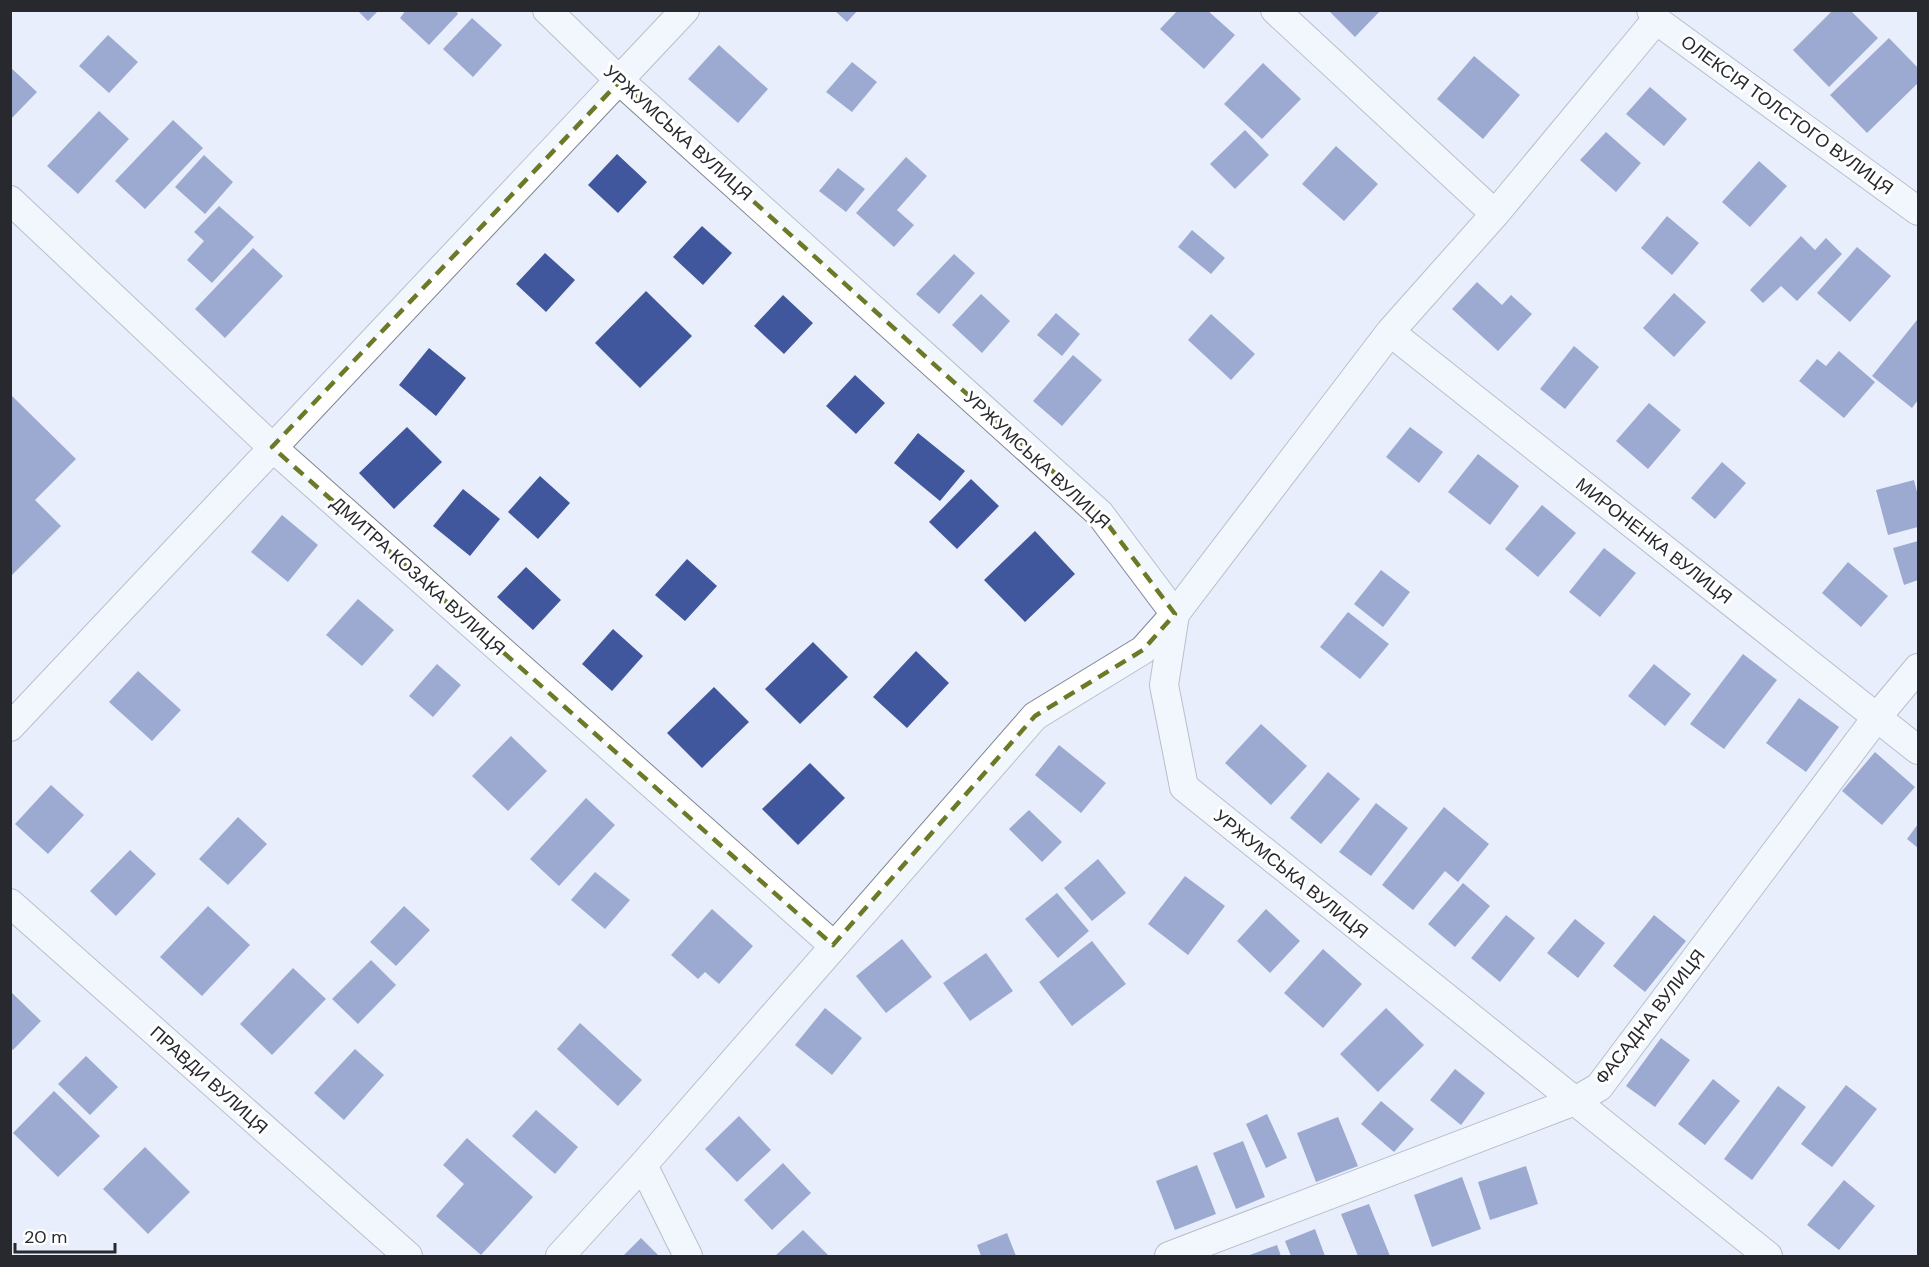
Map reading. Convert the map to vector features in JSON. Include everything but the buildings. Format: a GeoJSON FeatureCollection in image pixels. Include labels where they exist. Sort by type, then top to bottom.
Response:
{"type":"FeatureCollection","features":[{"type":"Feature","properties":{"kind":"street","name":"УРЖУМСЬКА ВУЛИЦЯ"},"geometry":{"type":"LineString","coordinates":[[546,10],[620,81],[1100,514],[1175,614],[1164,685],[1184,787],[1768,1257]]}},
{"type":"Feature","properties":{"kind":"street"},"geometry":{"type":"LineString","coordinates":[[10,728],[685,10]]}},
{"type":"Feature","properties":{"kind":"street"},"geometry":{"type":"LineString","coordinates":[[1275,10],[1495,214]]}},
{"type":"Feature","properties":{"kind":"street"},"geometry":{"type":"LineString","coordinates":[[560,1257],[1035,716],[1143,650],[1175,614],[1390,332],[1495,214],[1653,15]]}},
{"type":"Feature","properties":{"kind":"street","name":"ОЛЕКСІЯ ТОЛСТОГО ВУЛИЦЯ"},"geometry":{"type":"LineString","coordinates":[[1653,15],[1918,210]]}},
{"type":"Feature","properties":{"kind":"street","name":"ДМИТРА КОЗАКА ВУЛИЦЯ"},"geometry":{"type":"LineString","coordinates":[[10,200],[272,447],[833,945]]}},
{"type":"Feature","properties":{"kind":"street","name":"МИРОНЕНКА ВУЛИЦЯ"},"geometry":{"type":"LineString","coordinates":[[1390,332],[1918,750]]}},
{"type":"Feature","properties":{"kind":"street","name":"ФАСАДНА ВУЛИЦЯ"},"geometry":{"type":"LineString","coordinates":[[1169,1257],[1575,1101],[1599,1087],[1877,717],[1918,668]]}},
{"type":"Feature","properties":{"kind":"street","name":"ПРАВДИ ВУЛИЦЯ"},"geometry":{"type":"LineString","coordinates":[[10,903],[408,1257]]}},
{"type":"Feature","properties":{"kind":"street"},"geometry":{"type":"LineString","coordinates":[[643,1165],[687,1257]]}},
{"type":"Feature","properties":{"kind":"highlighted area"},"geometry":{"type":"Polygon","coordinates":[[[620,81],[1100,514],[1175,614],[1143,650],[1035,716],[833,945],[272,447],[620,81]]]}}]}
